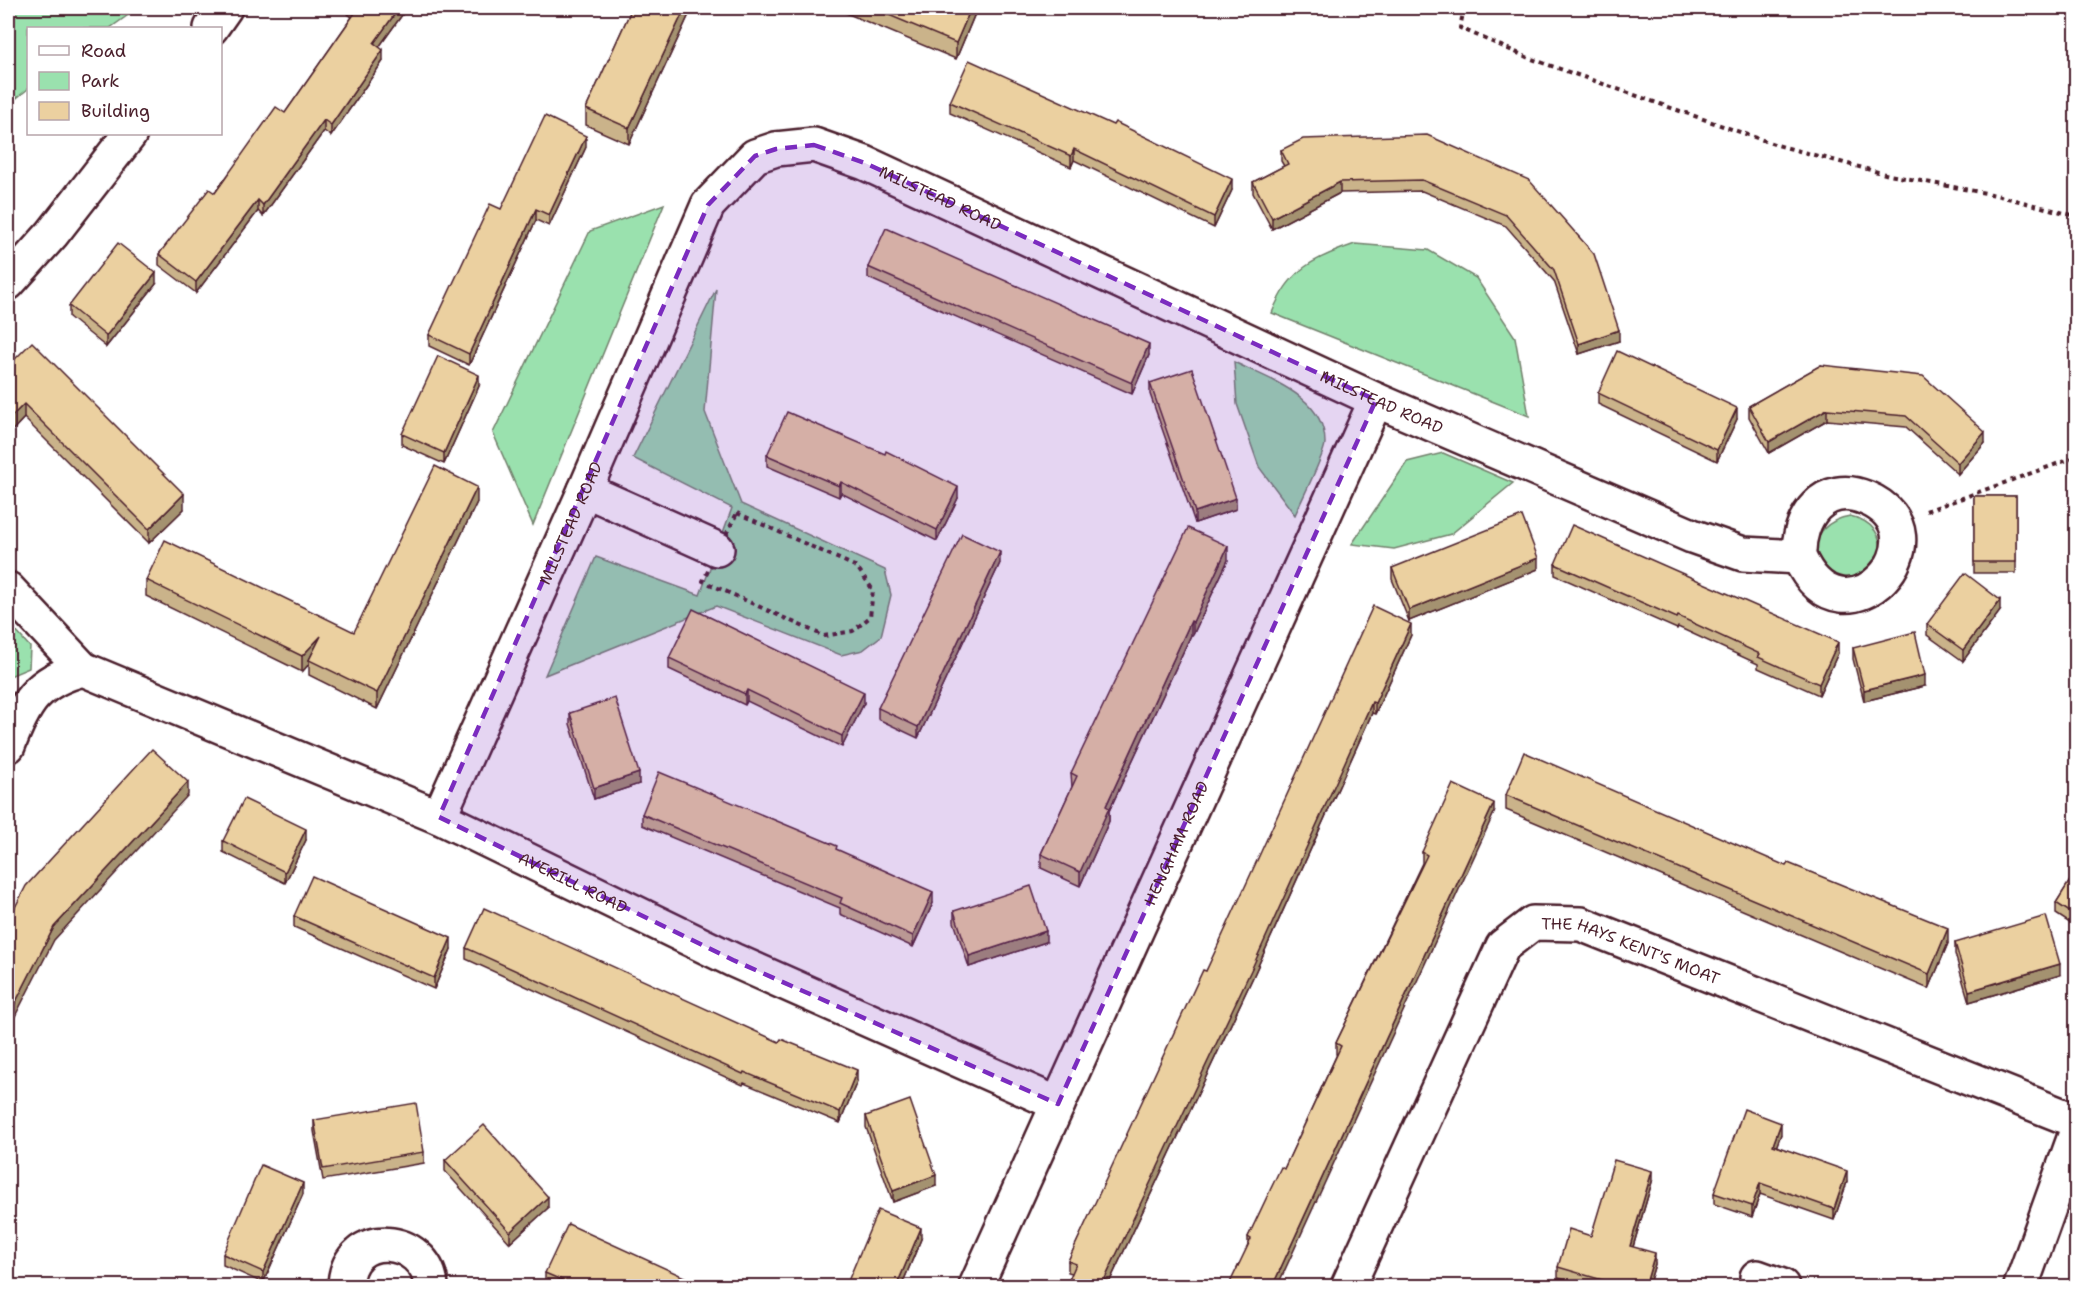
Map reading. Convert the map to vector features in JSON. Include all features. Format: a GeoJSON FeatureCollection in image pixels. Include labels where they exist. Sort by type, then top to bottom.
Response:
{"type":"FeatureCollection","features":[{"type":"Feature","properties":{"kind":"street"},"geometry":{"type":"LineString","coordinates":[[212,27],[225,8]]}},
{"type":"Feature","properties":{"kind":"street"},"geometry":{"type":"LineString","coordinates":[[8,283],[52,234],[129,135]]}},
{"type":"Feature","properties":{"kind":"street","name":"MILSTEAD ROAD"},"geometry":{"type":"LineString","coordinates":[[439,817],[585,490],[708,205],[755,156],[776,149],[814,145],[865,163],[1376,400],[1692,536],[1743,554],[1799,556]]}},
{"type":"Feature","properties":{"kind":"street","name":"HENGHAM ROAD"},"geometry":{"type":"LineString","coordinates":[[976,1287],[1376,400]]}},
{"type":"Feature","properties":{"kind":"street"},"geometry":{"type":"LineString","coordinates":[[585,490],[717,549]]}},
{"type":"Feature","properties":{"kind":"street"},"geometry":{"type":"LineString","coordinates":[[1860,495],[1886,510],[1894,522],[1898,537],[1894,567],[1885,579],[1872,589],[1858,594],[1828,591],[1815,582],[1799,556],[1801,528],[1808,514],[1818,504],[1831,497],[1860,495]]}},
{"type":"Feature","properties":{"kind":"street","name":"AVERILL ROAD"},"geometry":{"type":"LineString","coordinates":[[8,589],[83,669],[439,817],[733,960],[1058,1104]]}},
{"type":"Feature","properties":{"kind":"street"},"geometry":{"type":"LineString","coordinates":[[9,734],[34,694],[58,675],[83,669]]}},
{"type":"Feature","properties":{"kind":"street","name":"THE HAYS KENT'S MOAT"},"geometry":{"type":"LineString","coordinates":[[1348,1287],[1503,946],[1533,923],[1581,924],[2076,1121]]}},
{"type":"Feature","properties":{"kind":"street"},"geometry":{"type":"LineString","coordinates":[[2021,1287],[2076,1133]]}},
{"type":"Feature","properties":{"kind":"street"},"geometry":{"type":"LineString","coordinates":[[345,1287],[346,1275],[356,1254],[374,1244],[395,1243],[418,1258],[430,1280],[431,1287]]}},
{"type":"Feature","properties":{"kind":"path"},"geometry":{"type":"LineString","coordinates":[[1464,8],[1460,28],[1529,58],[1766,142],[1889,175],[1996,195],[2076,216]]}},
{"type":"Feature","properties":{"kind":"path"},"geometry":{"type":"LineString","coordinates":[[1894,522],[2076,457]]}},
{"type":"Feature","properties":{"kind":"path"},"geometry":{"type":"LineString","coordinates":[[737,513],[857,567],[873,590],[870,617],[853,631],[824,636],[703,581],[717,549],[737,513]]}},
{"type":"Feature","properties":{"kind":"highlighted area"},"geometry":{"type":"Polygon","coordinates":[[[814,145],[865,163],[1376,400],[1058,1104],[733,960],[439,817],[708,205],[755,156],[776,149],[814,145]]]}},
{"type":"Feature","properties":{"kind":"green space"},"geometry":{"type":"Polygon","coordinates":[[[8,8],[138,8],[111,27],[27,27],[27,90],[8,105],[8,8]]]}},
{"type":"Feature","properties":{"kind":"green space"},"geometry":{"type":"Polygon","coordinates":[[[664,204],[533,525],[493,433],[590,231],[664,204]]]}},
{"type":"Feature","properties":{"kind":"green space"},"geometry":{"type":"Polygon","coordinates":[[[1355,244],[1428,250],[1476,278],[1515,337],[1529,416],[1272,313],[1286,286],[1304,267],[1315,260],[1355,244]]]}},
{"type":"Feature","properties":{"kind":"green space"},"geometry":{"type":"Polygon","coordinates":[[[716,289],[705,412],[741,504],[885,570],[891,595],[881,636],[863,650],[841,655],[716,606],[545,675],[596,557],[700,595],[732,508],[633,458],[716,289]]]}},
{"type":"Feature","properties":{"kind":"green space"},"geometry":{"type":"Polygon","coordinates":[[[1234,362],[1292,391],[1316,413],[1322,427],[1324,449],[1295,515],[1259,467],[1237,404],[1234,362]]]}},
{"type":"Feature","properties":{"kind":"green space"},"geometry":{"type":"Polygon","coordinates":[[[1443,453],[1513,483],[1451,534],[1394,549],[1352,544],[1407,462],[1443,453]]]}},
{"type":"Feature","properties":{"kind":"green space"},"geometry":{"type":"Polygon","coordinates":[[[1850,516],[1871,526],[1878,537],[1881,551],[1880,559],[1854,582],[1831,577],[1819,561],[1816,548],[1819,534],[1829,524],[1850,516]]]}},
{"type":"Feature","properties":{"kind":"green space"},"geometry":{"type":"Polygon","coordinates":[[[8,622],[30,647],[29,668],[10,676],[8,622]]]}},
{"type":"Feature","properties":{"kind":"building"},"geometry":{"type":"Polygon","coordinates":[[[353,8],[399,8],[374,43],[383,50],[331,125],[324,120],[263,205],[258,200],[196,282],[159,254],[209,189],[215,193],[276,107],[285,113],[357,10],[353,8]]]}},
{"type":"Feature","properties":{"kind":"building"},"geometry":{"type":"Polygon","coordinates":[[[632,8],[685,8],[629,128],[586,109],[632,8]]]}},
{"type":"Feature","properties":{"kind":"building"},"geometry":{"type":"Polygon","coordinates":[[[872,8],[971,8],[956,43],[872,8]]]}},
{"type":"Feature","properties":{"kind":"building"},"geometry":{"type":"Polygon","coordinates":[[[969,60],[1113,125],[1115,122],[1232,179],[1214,217],[1074,149],[1071,156],[950,102],[969,60]]]}},
{"type":"Feature","properties":{"kind":"building"},"geometry":{"type":"Polygon","coordinates":[[[545,116],[586,136],[549,215],[536,209],[469,354],[429,335],[490,204],[501,209],[545,116]]]}},
{"type":"Feature","properties":{"kind":"building"},"geometry":{"type":"Polygon","coordinates":[[[1427,135],[1529,180],[1594,254],[1619,330],[1579,344],[1554,270],[1506,215],[1422,180],[1340,182],[1272,218],[1253,182],[1288,164],[1281,150],[1303,139],[1427,135]]]}},
{"type":"Feature","properties":{"kind":"building"},"geometry":{"type":"Polygon","coordinates":[[[886,228],[1149,344],[1132,383],[868,267],[886,228]]]}},
{"type":"Feature","properties":{"kind":"building"},"geometry":{"type":"Polygon","coordinates":[[[118,243],[156,273],[106,336],[69,306],[118,243]]]}},
{"type":"Feature","properties":{"kind":"building"},"geometry":{"type":"Polygon","coordinates":[[[32,342],[184,494],[149,529],[24,404],[8,420],[8,366],[32,342]]]}},
{"type":"Feature","properties":{"kind":"building"},"geometry":{"type":"Polygon","coordinates":[[[1617,351],[1737,408],[1717,450],[1598,393],[1617,351]]]}},
{"type":"Feature","properties":{"kind":"building"},"geometry":{"type":"Polygon","coordinates":[[[438,356],[479,375],[444,453],[402,434],[438,356]]]}},
{"type":"Feature","properties":{"kind":"building"},"geometry":{"type":"Polygon","coordinates":[[[1821,365],[1923,376],[1985,432],[1958,463],[1906,416],[1827,409],[1769,442],[1749,406],[1821,365]]]}},
{"type":"Feature","properties":{"kind":"building"},"geometry":{"type":"Polygon","coordinates":[[[1192,369],[1236,498],[1195,512],[1150,383],[1192,369]]]}},
{"type":"Feature","properties":{"kind":"building"},"geometry":{"type":"Polygon","coordinates":[[[787,412],[885,454],[886,451],[958,487],[937,530],[841,482],[839,486],[767,455],[787,412]]]}},
{"type":"Feature","properties":{"kind":"building"},"geometry":{"type":"Polygon","coordinates":[[[435,466],[477,487],[377,693],[309,660],[321,636],[302,656],[146,580],[165,540],[354,632],[435,466]]]}},
{"type":"Feature","properties":{"kind":"building"},"geometry":{"type":"Polygon","coordinates":[[[1974,496],[2016,496],[2016,562],[1974,562],[1974,496]]]}},
{"type":"Feature","properties":{"kind":"building"},"geometry":{"type":"Polygon","coordinates":[[[1522,516],[1538,558],[1409,610],[1392,568],[1522,516]]]}},
{"type":"Feature","properties":{"kind":"building"},"geometry":{"type":"Polygon","coordinates":[[[1572,525],[1838,642],[1819,684],[1758,657],[1760,654],[1678,616],[1677,618],[1555,564],[1572,525]]]}},
{"type":"Feature","properties":{"kind":"building"},"geometry":{"type":"Polygon","coordinates":[[[1188,528],[1228,546],[1106,806],[1109,808],[1080,872],[1041,854],[1077,776],[1071,773],[1188,528]]]}},
{"type":"Feature","properties":{"kind":"building"},"geometry":{"type":"Polygon","coordinates":[[[962,534],[1000,552],[918,727],[878,708],[962,534]]]}},
{"type":"Feature","properties":{"kind":"building"},"geometry":{"type":"Polygon","coordinates":[[[1965,573],[2000,600],[1963,650],[1927,624],[1965,573]]]}},
{"type":"Feature","properties":{"kind":"building"},"geometry":{"type":"Polygon","coordinates":[[[1373,606],[1411,624],[1375,703],[1372,702],[1253,966],[1101,1287],[1066,1287],[1076,1264],[1068,1261],[1203,970],[1206,971],[1373,606]]]}},
{"type":"Feature","properties":{"kind":"building"},"geometry":{"type":"Polygon","coordinates":[[[693,609],[864,692],[842,736],[747,690],[745,694],[669,658],[693,609]]]}},
{"type":"Feature","properties":{"kind":"building"},"geometry":{"type":"Polygon","coordinates":[[[1915,632],[1925,675],[1864,690],[1853,648],[1915,632]]]}},
{"type":"Feature","properties":{"kind":"building"},"geometry":{"type":"Polygon","coordinates":[[[615,698],[639,773],[594,788],[570,713],[615,698]]]}},
{"type":"Feature","properties":{"kind":"building"},"geometry":{"type":"Polygon","coordinates":[[[152,749],[188,782],[54,927],[8,1017],[8,921],[26,886],[152,749]]]}},
{"type":"Feature","properties":{"kind":"building"},"geometry":{"type":"Polygon","coordinates":[[[1524,752],[1786,866],[1788,863],[1948,928],[1929,974],[1506,795],[1524,752]]]}},
{"type":"Feature","properties":{"kind":"building"},"geometry":{"type":"Polygon","coordinates":[[[659,772],[837,846],[836,849],[933,892],[913,936],[840,903],[842,898],[642,814],[659,772]]]}},
{"type":"Feature","properties":{"kind":"building"},"geometry":{"type":"Polygon","coordinates":[[[1453,784],[1494,803],[1272,1287],[1228,1287],[1251,1239],[1248,1237],[1281,1167],[1284,1169],[1341,1046],[1336,1043],[1427,855],[1422,852],[1453,784]]]}},
{"type":"Feature","properties":{"kind":"building"},"geometry":{"type":"Polygon","coordinates":[[[244,799],[306,829],[285,872],[223,841],[244,799]]]}},
{"type":"Feature","properties":{"kind":"building"},"geometry":{"type":"Polygon","coordinates":[[[2076,871],[2076,916],[2056,903],[2076,871]]]}},
{"type":"Feature","properties":{"kind":"building"},"geometry":{"type":"Polygon","coordinates":[[[312,876],[451,938],[434,978],[294,916],[312,876]]]}},
{"type":"Feature","properties":{"kind":"building"},"geometry":{"type":"Polygon","coordinates":[[[1031,886],[1046,931],[969,956],[954,911],[1031,886]]]}},
{"type":"Feature","properties":{"kind":"building"},"geometry":{"type":"Polygon","coordinates":[[[484,908],[779,1042],[781,1039],[857,1070],[840,1112],[744,1072],[743,1074],[466,948],[484,908]]]}},
{"type":"Feature","properties":{"kind":"building"},"geometry":{"type":"Polygon","coordinates":[[[2046,916],[2060,964],[1969,991],[1955,943],[2046,916]]]}},
{"type":"Feature","properties":{"kind":"building"},"geometry":{"type":"Polygon","coordinates":[[[910,1100],[936,1175],[893,1191],[866,1116],[910,1100]]]}},
{"type":"Feature","properties":{"kind":"building"},"geometry":{"type":"Polygon","coordinates":[[[416,1103],[424,1152],[323,1169],[314,1120],[416,1103]]]}},
{"type":"Feature","properties":{"kind":"building"},"geometry":{"type":"Polygon","coordinates":[[[1744,1109],[1781,1123],[1773,1145],[1847,1171],[1834,1209],[1760,1183],[1752,1206],[1714,1193],[1744,1109]]]}},
{"type":"Feature","properties":{"kind":"building"},"geometry":{"type":"Polygon","coordinates":[[[484,1125],[548,1197],[510,1232],[445,1160],[484,1125]]]}},
{"type":"Feature","properties":{"kind":"building"},"geometry":{"type":"Polygon","coordinates":[[[1614,1160],[1652,1171],[1630,1246],[1655,1253],[1645,1287],[1626,1287],[1558,1267],[1569,1229],[1591,1236],[1614,1160]]]}},
{"type":"Feature","properties":{"kind":"building"},"geometry":{"type":"Polygon","coordinates":[[[261,1165],[303,1183],[263,1272],[223,1254],[261,1165]]]}},
{"type":"Feature","properties":{"kind":"building"},"geometry":{"type":"Polygon","coordinates":[[[878,1210],[921,1228],[896,1287],[861,1287],[848,1281],[878,1210]]]}},
{"type":"Feature","properties":{"kind":"building"},"geometry":{"type":"Polygon","coordinates":[[[568,1224],[706,1287],[578,1287],[545,1273],[568,1224]]]}}]}
